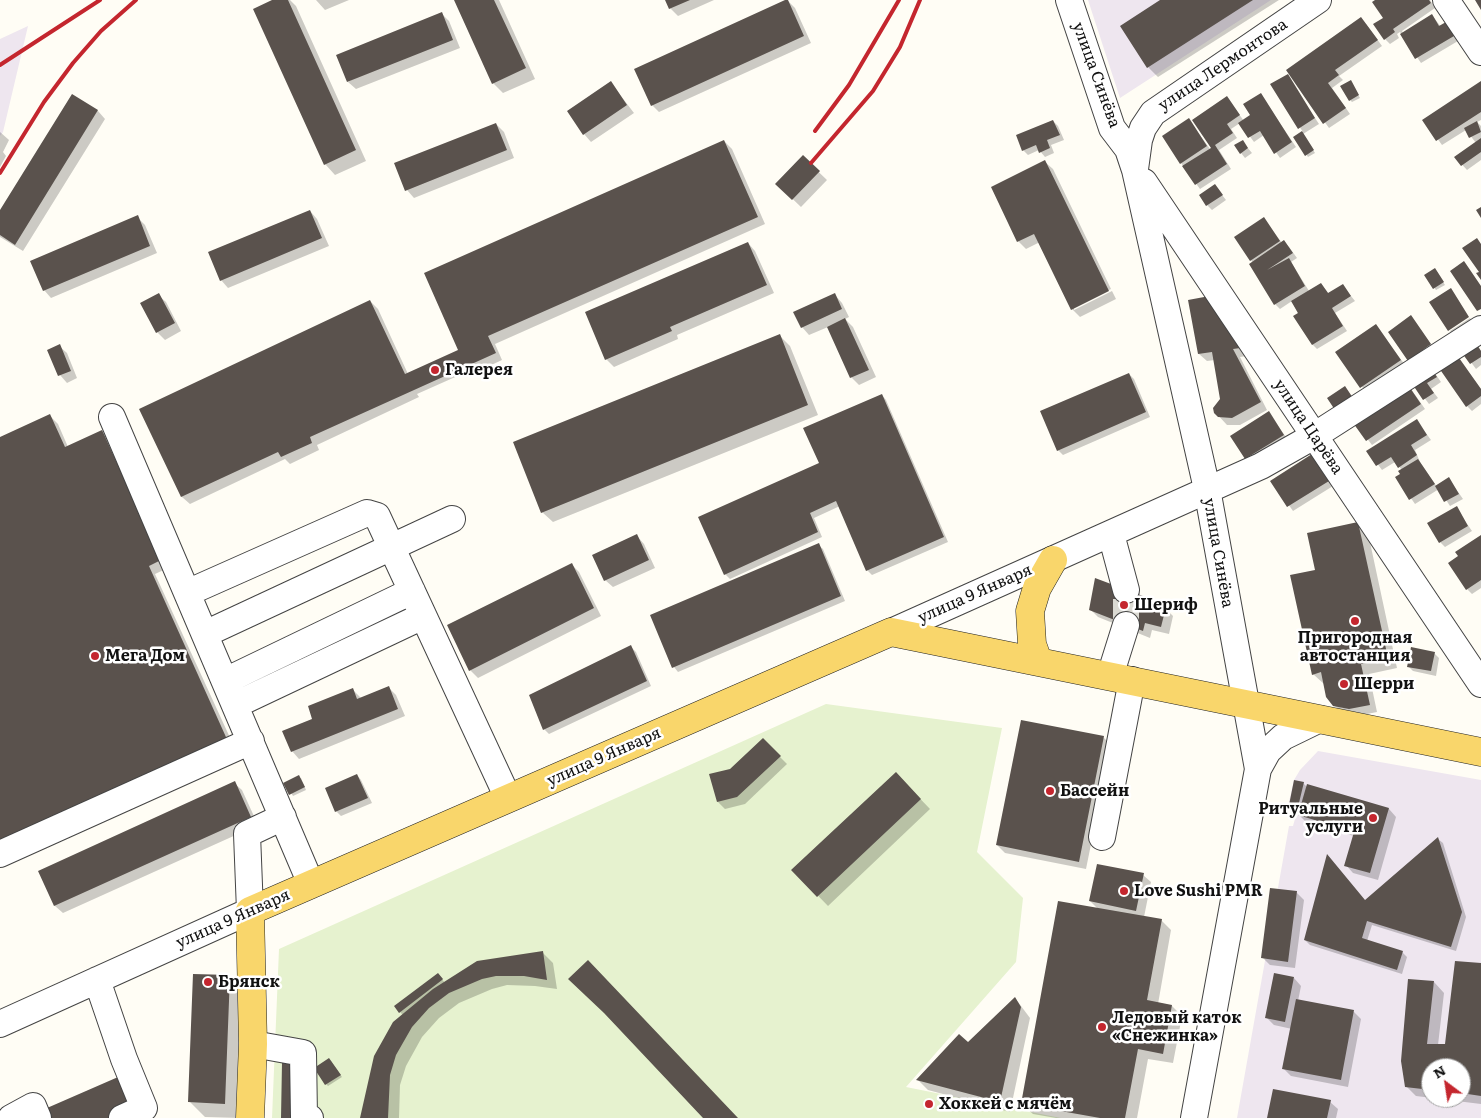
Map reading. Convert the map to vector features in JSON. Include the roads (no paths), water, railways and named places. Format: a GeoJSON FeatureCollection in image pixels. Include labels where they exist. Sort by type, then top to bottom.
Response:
{"type":"FeatureCollection","features":[{"type":"Feature","properties":{"kind":"main road"},"geometry":{"type":"LineString","coordinates":[[1038,661],[1032,644],[1030,610],[1037,588],[1052,560]]}},
{"type":"Feature","properties":{"kind":"main road"},"geometry":{"type":"LineString","coordinates":[[891,632],[1481,752]]}},
{"type":"Feature","properties":{"kind":"main road","name":"улица 9 Января"},"geometry":{"type":"LineString","coordinates":[[250,911],[891,632]]}},
{"type":"Feature","properties":{"kind":"main road"},"geometry":{"type":"LineString","coordinates":[[250,911],[253,1044],[250,1118]]}},
{"type":"Feature","properties":{"kind":"street","name":"улица Синёва"},"geometry":{"type":"LineString","coordinates":[[1069,0],[1112,128],[1128,149],[1135,170],[1207,489],[1258,769],[1194,1118]]}},
{"type":"Feature","properties":{"kind":"street","name":"улица Лермонтова"},"geometry":{"type":"LineString","coordinates":[[1135,170],[1139,140],[1143,128],[1153,113],[1318,0]]}},
{"type":"Feature","properties":{"kind":"street"},"geometry":{"type":"LineString","coordinates":[[1446,0],[1481,52]]}},
{"type":"Feature","properties":{"kind":"street","name":"улица Царёва"},"geometry":{"type":"LineString","coordinates":[[1135,170],[1481,684]]}},
{"type":"Feature","properties":{"kind":"street","name":"улица 9 Января"},"geometry":{"type":"LineString","coordinates":[[891,632],[1261,466],[1314,436],[1481,330]]}},
{"type":"Feature","properties":{"kind":"street"},"geometry":{"type":"LineString","coordinates":[[112,416],[311,884]]}},
{"type":"Feature","properties":{"kind":"street"},"geometry":{"type":"LineString","coordinates":[[187,593],[368,513],[377,516],[508,798]]}},
{"type":"Feature","properties":{"kind":"street"},"geometry":{"type":"LineString","coordinates":[[205,634],[392,548],[452,518]]}},
{"type":"Feature","properties":{"kind":"street"},"geometry":{"type":"LineString","coordinates":[[1111,534],[1126,590]]}},
{"type":"Feature","properties":{"kind":"street"},"geometry":{"type":"LineString","coordinates":[[225,681],[412,591]]}},
{"type":"Feature","properties":{"kind":"street"},"geometry":{"type":"LineString","coordinates":[[235,705],[423,616]]}},
{"type":"Feature","properties":{"kind":"street"},"geometry":{"type":"LineString","coordinates":[[1102,837],[1126,625]]}},
{"type":"Feature","properties":{"kind":"street"},"geometry":{"type":"LineString","coordinates":[[1258,769],[1268,751],[1283,737],[1320,719]]}},
{"type":"Feature","properties":{"kind":"street"},"geometry":{"type":"LineString","coordinates":[[0,854],[251,741]]}},
{"type":"Feature","properties":{"kind":"street"},"geometry":{"type":"LineString","coordinates":[[250,911],[247,834],[283,817]]}},
{"type":"Feature","properties":{"kind":"street","name":"улица 9 Января"},"geometry":{"type":"LineString","coordinates":[[0,1024],[250,911]]}},
{"type":"Feature","properties":{"kind":"street"},"geometry":{"type":"LineString","coordinates":[[96,980],[124,1059],[136,1115]]}},
{"type":"Feature","properties":{"kind":"street"},"geometry":{"type":"LineString","coordinates":[[253,1044],[303,1053],[304,1117],[310,1118]]}},
{"type":"Feature","properties":{"kind":"street"},"geometry":{"type":"LineString","coordinates":[[11,1118],[33,1106],[38,1118]]}},
{"type":"Feature","properties":{"kind":"tunnel"},"geometry":{"type":"LineString","coordinates":[[1126,590],[1126,625]]}},
{"type":"Feature","properties":{"kind":"railway"},"geometry":{"type":"LineString","coordinates":[[0,65],[100,0]]}},
{"type":"Feature","properties":{"kind":"railway"},"geometry":{"type":"LineString","coordinates":[[0,173],[44,102],[73,63],[101,31],[136,0]]}},
{"type":"Feature","properties":{"kind":"railway"},"geometry":{"type":"LineString","coordinates":[[815,131],[849,85],[899,0]]}},
{"type":"Feature","properties":{"kind":"railway"},"geometry":{"type":"LineString","coordinates":[[811,163],[873,91],[900,47],[920,0]]}},
{"type":"Feature","properties":{"kind":"place","name":"Галерея"},"geometry":{"type":"Point","coordinates":[435,370]}},
{"type":"Feature","properties":{"kind":"place","name":"Шериф"},"geometry":{"type":"Point","coordinates":[1124,605]}},
{"type":"Feature","properties":{"kind":"place","name":"Пригородная автостанция"},"geometry":{"type":"Point","coordinates":[1355,621]}},
{"type":"Feature","properties":{"kind":"place","name":"Мега Дом"},"geometry":{"type":"Point","coordinates":[95,656]}},
{"type":"Feature","properties":{"kind":"place","name":"Шерри"},"geometry":{"type":"Point","coordinates":[1344,684]}},
{"type":"Feature","properties":{"kind":"place","name":"Бассейн"},"geometry":{"type":"Point","coordinates":[1050,791]}},
{"type":"Feature","properties":{"kind":"place","name":"Ритуальные услуги"},"geometry":{"type":"Point","coordinates":[1373,818]}},
{"type":"Feature","properties":{"kind":"place","name":"Love Sushi PMR"},"geometry":{"type":"Point","coordinates":[1124,891]}},
{"type":"Feature","properties":{"kind":"place","name":"Брянск"},"geometry":{"type":"Point","coordinates":[208,982]}},
{"type":"Feature","properties":{"kind":"place","name":"Ледовый каток «Снежинка»"},"geometry":{"type":"Point","coordinates":[1102,1027]}},
{"type":"Feature","properties":{"kind":"place","name":"Хоккей с мячём"},"geometry":{"type":"Point","coordinates":[929,1104]}}]}
